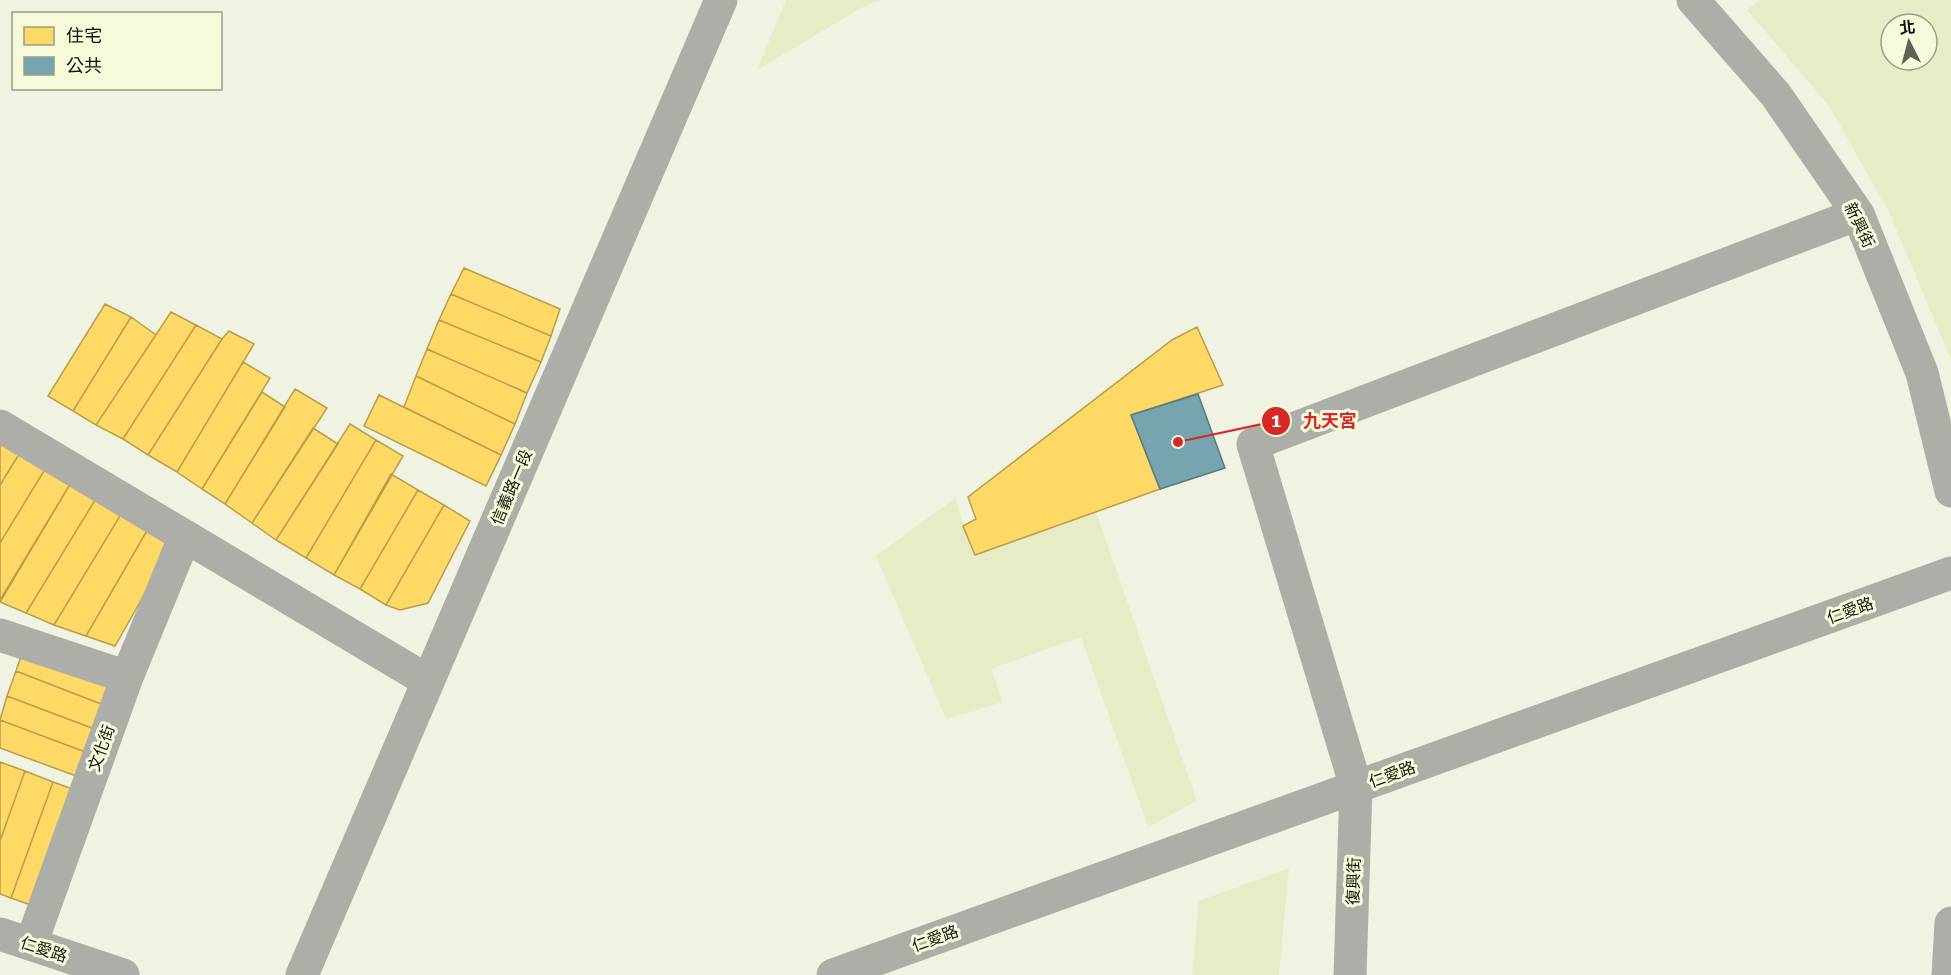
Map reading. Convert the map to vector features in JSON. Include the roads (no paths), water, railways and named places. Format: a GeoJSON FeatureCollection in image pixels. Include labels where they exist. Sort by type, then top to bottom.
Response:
{"type":"FeatureCollection","features":[{"type":"Feature","properties":{"kind":"street","name":"信義路一段"},"geometry":{"type":"LineString","coordinates":[[302,975],[721,0]]}},
{"type":"Feature","properties":{"kind":"street","name":"新興街"},"geometry":{"type":"LineString","coordinates":[[1693,0],[1776,95],[1858,213],[1922,373],[1951,491]]}},
{"type":"Feature","properties":{"kind":"street","name":"復興街"},"geometry":{"type":"LineString","coordinates":[[1350,975],[1356,787],[1253,444],[1858,213]]}},
{"type":"Feature","properties":{"kind":"street"},"geometry":{"type":"LineString","coordinates":[[0,426],[428,681]]}},
{"type":"Feature","properties":{"kind":"street","name":"文化街"},"geometry":{"type":"LineString","coordinates":[[31,944],[127,677],[185,536]]}},
{"type":"Feature","properties":{"kind":"street","name":"仁愛路"},"geometry":{"type":"LineString","coordinates":[[833,975],[1951,573]]}},
{"type":"Feature","properties":{"kind":"street"},"geometry":{"type":"LineString","coordinates":[[0,635],[127,677]]}},
{"type":"Feature","properties":{"kind":"street"},"geometry":{"type":"LineString","coordinates":[[1948,975],[1951,923]]}},
{"type":"Feature","properties":{"kind":"street","name":"仁愛路"},"geometry":{"type":"LineString","coordinates":[[0,934],[123,975]]}},
{"type":"Feature","properties":{"kind":"place","name":"九天宮"},"geometry":{"type":"Point","coordinates":[1178,442]}}]}
